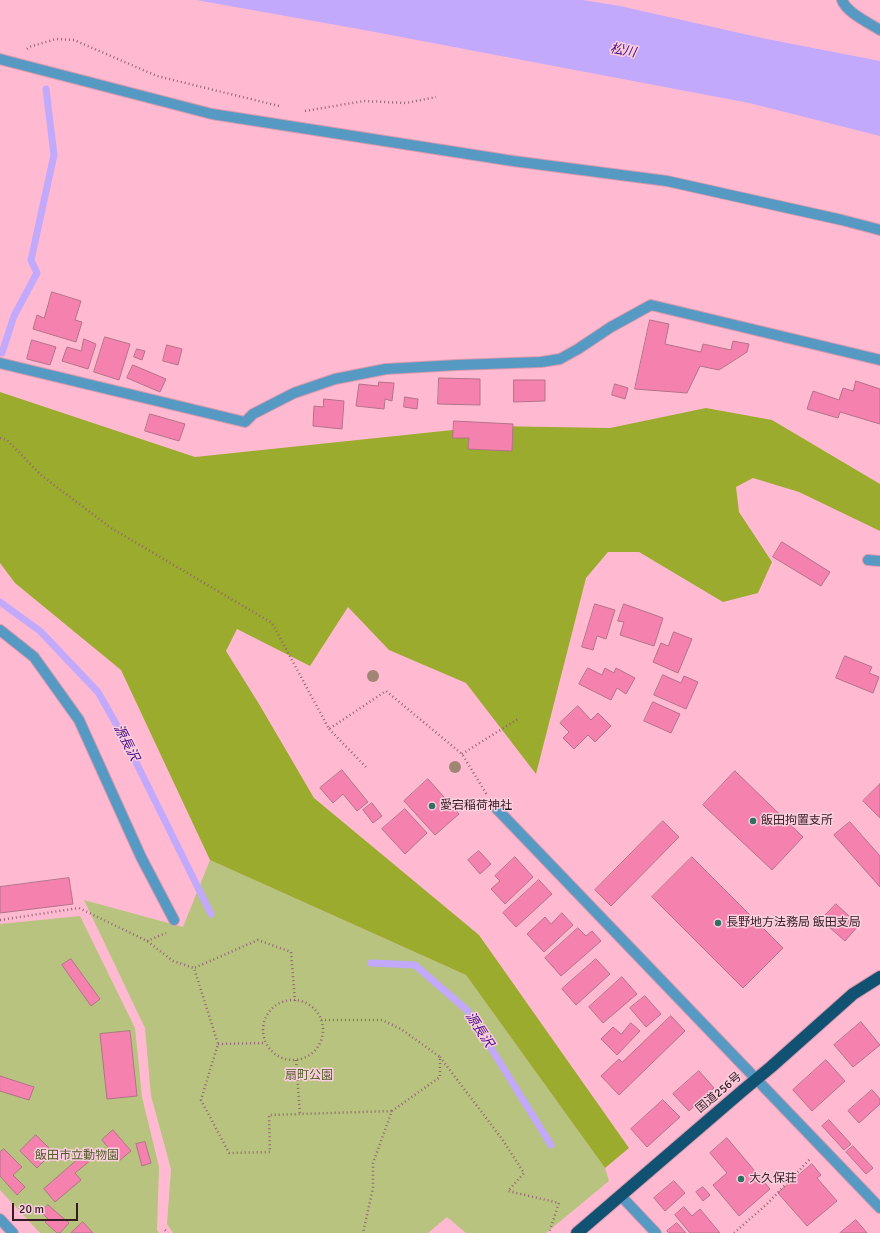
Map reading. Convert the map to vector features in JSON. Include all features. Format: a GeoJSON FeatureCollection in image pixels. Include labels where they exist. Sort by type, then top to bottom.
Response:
{"type":"FeatureCollection","features":[{"type":"Feature","properties":{"kind":"highway","name":"国道256号"},"geometry":{"type":"LineString","coordinates":[[577,1233],[757,1079],[853,994],[880,977]]}},
{"type":"Feature","properties":{"kind":"street"},"geometry":{"type":"LineString","coordinates":[[842,0],[844,5],[851,11],[880,30]]}},
{"type":"Feature","properties":{"kind":"street"},"geometry":{"type":"LineString","coordinates":[[0,59],[212,114],[513,161],[667,181],[842,220],[880,230]]}},
{"type":"Feature","properties":{"kind":"street"},"geometry":{"type":"LineString","coordinates":[[0,363],[245,422],[253,414],[294,393],[335,379],[386,369],[541,362],[560,359],[650,305],[880,360]]}},
{"type":"Feature","properties":{"kind":"street"},"geometry":{"type":"LineString","coordinates":[[868,560],[880,561]]}},
{"type":"Feature","properties":{"kind":"street"},"geometry":{"type":"LineString","coordinates":[[0,630],[34,657],[79,720],[141,857],[174,920]]}},
{"type":"Feature","properties":{"kind":"street"},"geometry":{"type":"LineString","coordinates":[[495,807],[880,1208]]}},
{"type":"Feature","properties":{"kind":"street"},"geometry":{"type":"LineString","coordinates":[[621,1196],[656,1233]]}},
{"type":"Feature","properties":{"kind":"street"},"geometry":{"type":"LineString","coordinates":[[0,1219],[13,1233]]}},
{"type":"Feature","properties":{"kind":"path"},"geometry":{"type":"LineString","coordinates":[[11,62],[29,47],[56,39],[74,40],[157,76],[285,108]]}},
{"type":"Feature","properties":{"kind":"path"},"geometry":{"type":"LineString","coordinates":[[300,112],[364,101],[406,103],[436,97]]}},
{"type":"Feature","properties":{"kind":"path"},"geometry":{"type":"LineString","coordinates":[[0,438],[7,440],[42,476],[111,528],[272,623],[329,729],[366,767]]}},
{"type":"Feature","properties":{"kind":"path"},"geometry":{"type":"LineString","coordinates":[[329,729],[386,691],[462,754],[495,807]]}},
{"type":"Feature","properties":{"kind":"path"},"geometry":{"type":"LineString","coordinates":[[462,754],[518,720]]}},
{"type":"Feature","properties":{"kind":"path"},"geometry":{"type":"LineString","coordinates":[[0,920],[79,908],[147,941],[173,961],[194,968],[258,940],[291,952],[295,1001]]}},
{"type":"Feature","properties":{"kind":"path"},"geometry":{"type":"LineString","coordinates":[[194,968],[218,1044],[201,1100],[228,1154],[270,1152],[269,1115],[392,1111],[440,1077],[440,1057]]}},
{"type":"Feature","properties":{"kind":"path"},"geometry":{"type":"LineString","coordinates":[[285,1002],[304,1002],[317,1013],[321,1020],[322,1038],[313,1053],[305,1058],[287,1060],[270,1051],[265,1042],[263,1028],[268,1013],[276,1006],[285,1002]]}},
{"type":"Feature","properties":{"kind":"path"},"geometry":{"type":"LineString","coordinates":[[321,1020],[382,1020],[401,1029],[440,1057],[502,1139],[524,1173],[508,1191],[559,1204],[549,1233]]}},
{"type":"Feature","properties":{"kind":"path"},"geometry":{"type":"LineString","coordinates":[[218,1044],[265,1042]]}},
{"type":"Feature","properties":{"kind":"path"},"geometry":{"type":"LineString","coordinates":[[296,1060],[300,1114]]}},
{"type":"Feature","properties":{"kind":"path"},"geometry":{"type":"LineString","coordinates":[[363,1233],[373,1188],[373,1163],[392,1111]]}},
{"type":"Feature","properties":{"kind":"path"},"geometry":{"type":"LineString","coordinates":[[734,1233],[767,1204],[822,1146]]}},
{"type":"Feature","properties":{"kind":"path"},"geometry":{"type":"LineString","coordinates":[[165,1230],[168,1233]]}},
{"type":"Feature","properties":{"kind":"green space"},"geometry":{"type":"Polygon","coordinates":[[[0,392],[195,457],[491,426],[610,428],[706,408],[772,420],[880,484],[880,531],[799,492],[753,478],[736,487],[739,512],[772,562],[758,593],[723,602],[639,552],[608,552],[586,578],[536,774],[466,683],[389,650],[348,607],[310,666],[237,629],[226,651],[314,798],[479,935],[629,1148],[605,1168],[466,975],[210,860],[121,670],[15,583],[0,563],[0,392]]]}},
{"type":"Feature","properties":{"kind":"green space","name":"扇町公園"},"geometry":{"type":"Polygon","coordinates":[[[210,860],[466,975],[605,1168],[609,1181],[546,1233],[466,1233],[447,1217],[428,1233],[173,1233],[167,1224],[171,1169],[151,1096],[145,1028],[84,900],[183,927],[210,860]]]}},
{"type":"Feature","properties":{"kind":"green space","name":"飯田市立動物園"},"geometry":{"type":"Polygon","coordinates":[[[80,916],[135,1028],[142,1097],[159,1167],[157,1230],[159,1233],[40,1233],[0,1190],[0,924],[80,916]]]}},
{"type":"Feature","properties":{"kind":"water","name":"松川"},"geometry":{"type":"Polygon","coordinates":[[[196,0],[583,0],[620,6],[762,38],[880,61],[880,136],[749,103],[364,30],[196,0]]]}},
{"type":"Feature","properties":{"kind":"building"},"geometry":{"type":"Polygon","coordinates":[[[52,292],[81,301],[75,320],[82,322],[76,342],[33,329],[37,315],[44,318],[52,292]]]}},
{"type":"Feature","properties":{"kind":"building"},"geometry":{"type":"Polygon","coordinates":[[[650,320],[669,324],[665,344],[701,352],[703,344],[731,350],[733,341],[749,344],[747,352],[719,370],[700,366],[687,393],[635,389],[650,320]]]}},
{"type":"Feature","properties":{"kind":"building"},"geometry":{"type":"Polygon","coordinates":[[[105,337],[130,344],[119,380],[94,372],[105,337]]]}},
{"type":"Feature","properties":{"kind":"building"},"geometry":{"type":"Polygon","coordinates":[[[84,339],[96,344],[88,369],[62,361],[67,347],[81,351],[84,339]]]}},
{"type":"Feature","properties":{"kind":"building"},"geometry":{"type":"Polygon","coordinates":[[[32,340],[56,347],[50,365],[27,359],[32,340]]]}},
{"type":"Feature","properties":{"kind":"building"},"geometry":{"type":"Polygon","coordinates":[[[167,345],[182,349],[178,365],[163,361],[167,345]]]}},
{"type":"Feature","properties":{"kind":"building"},"geometry":{"type":"Polygon","coordinates":[[[137,349],[145,351],[142,360],[134,357],[137,349]]]}},
{"type":"Feature","properties":{"kind":"building"},"geometry":{"type":"Polygon","coordinates":[[[133,365],[166,379],[160,392],[127,378],[133,365]]]}},
{"type":"Feature","properties":{"kind":"building"},"geometry":{"type":"Polygon","coordinates":[[[439,378],[480,379],[480,405],[438,404],[439,378]]]}},
{"type":"Feature","properties":{"kind":"building"},"geometry":{"type":"Polygon","coordinates":[[[514,380],[545,380],[545,401],[514,402],[514,380]]]}},
{"type":"Feature","properties":{"kind":"building"},"geometry":{"type":"Polygon","coordinates":[[[856,381],[880,389],[880,424],[840,412],[838,418],[807,409],[813,391],[839,400],[843,388],[853,391],[856,381]]]}},
{"type":"Feature","properties":{"kind":"building"},"geometry":{"type":"Polygon","coordinates":[[[379,382],[394,383],[392,401],[385,399],[384,409],[356,406],[359,384],[378,386],[379,382]]]}},
{"type":"Feature","properties":{"kind":"building"},"geometry":{"type":"Polygon","coordinates":[[[615,384],[628,388],[625,399],[612,395],[615,384]]]}},
{"type":"Feature","properties":{"kind":"building"},"geometry":{"type":"Polygon","coordinates":[[[405,397],[418,399],[417,409],[404,407],[405,397]]]}},
{"type":"Feature","properties":{"kind":"building"},"geometry":{"type":"Polygon","coordinates":[[[324,399],[344,401],[342,429],[313,426],[314,406],[323,407],[324,399]]]}},
{"type":"Feature","properties":{"kind":"building"},"geometry":{"type":"Polygon","coordinates":[[[150,414],[185,424],[179,441],[145,431],[150,414]]]}},
{"type":"Feature","properties":{"kind":"building"},"geometry":{"type":"Polygon","coordinates":[[[454,421],[513,424],[512,451],[468,449],[469,438],[453,438],[454,421]]]}},
{"type":"Feature","properties":{"kind":"building"},"geometry":{"type":"Polygon","coordinates":[[[782,542],[830,572],[821,586],[773,557],[782,542]]]}},
{"type":"Feature","properties":{"kind":"building"},"geometry":{"type":"Polygon","coordinates":[[[595,604],[615,610],[606,639],[597,636],[593,650],[582,647],[595,604]]]}},
{"type":"Feature","properties":{"kind":"building"},"geometry":{"type":"Polygon","coordinates":[[[624,604],[663,618],[654,646],[620,635],[624,622],[618,621],[624,604]]]}},
{"type":"Feature","properties":{"kind":"building"},"geometry":{"type":"Polygon","coordinates":[[[674,632],[692,639],[678,673],[653,662],[661,643],[668,646],[674,632]]]}},
{"type":"Feature","properties":{"kind":"building"},"geometry":{"type":"Polygon","coordinates":[[[845,656],[872,667],[869,673],[879,677],[873,693],[836,678],[845,656]]]}},
{"type":"Feature","properties":{"kind":"building"},"geometry":{"type":"Polygon","coordinates":[[[588,668],[602,675],[605,668],[614,673],[616,668],[635,678],[626,694],[617,688],[611,700],[579,684],[588,668]]]}},
{"type":"Feature","properties":{"kind":"building"},"geometry":{"type":"Polygon","coordinates":[[[663,675],[681,683],[684,676],[698,682],[686,709],[654,695],[663,675]]]}},
{"type":"Feature","properties":{"kind":"building"},"geometry":{"type":"Polygon","coordinates":[[[653,702],[680,714],[671,733],[644,721],[653,702]]]}},
{"type":"Feature","properties":{"kind":"building"},"geometry":{"type":"Polygon","coordinates":[[[578,706],[591,720],[598,713],[611,726],[595,742],[588,735],[574,749],[563,738],[569,732],[560,723],[578,706]]]}},
{"type":"Feature","properties":{"kind":"building"},"geometry":{"type":"Polygon","coordinates":[[[342,770],[368,802],[357,811],[343,794],[333,803],[320,788],[342,770]]]}},
{"type":"Feature","properties":{"kind":"building","name":"飯田拘置支所"},"geometry":{"type":"Polygon","coordinates":[[[735,771],[803,837],[772,870],[703,805],[735,771]]]}},
{"type":"Feature","properties":{"kind":"building"},"geometry":{"type":"Polygon","coordinates":[[[428,779],[459,814],[435,835],[404,801],[428,779]]]}},
{"type":"Feature","properties":{"kind":"building"},"geometry":{"type":"Polygon","coordinates":[[[880,784],[880,818],[863,801],[880,784]]]}},
{"type":"Feature","properties":{"kind":"building"},"geometry":{"type":"Polygon","coordinates":[[[372,803],[382,816],[373,823],[363,810],[372,803]]]}},
{"type":"Feature","properties":{"kind":"building"},"geometry":{"type":"Polygon","coordinates":[[[405,809],[427,833],[405,854],[382,829],[405,809]]]}},
{"type":"Feature","properties":{"kind":"building"},"geometry":{"type":"Polygon","coordinates":[[[663,821],[679,837],[611,906],[595,890],[663,821]]]}},
{"type":"Feature","properties":{"kind":"building"},"geometry":{"type":"Polygon","coordinates":[[[850,822],[880,856],[880,887],[834,835],[850,822]]]}},
{"type":"Feature","properties":{"kind":"building"},"geometry":{"type":"Polygon","coordinates":[[[479,851],[491,864],[480,874],[468,860],[479,851]]]}},
{"type":"Feature","properties":{"kind":"building"},"geometry":{"type":"Polygon","coordinates":[[[515,857],[533,877],[505,904],[491,889],[500,881],[495,876],[515,857]]]}},
{"type":"Feature","properties":{"kind":"building","name":"長野地方法務局 飯田支局"},"geometry":{"type":"Polygon","coordinates":[[[692,857],[783,948],[743,988],[652,897],[692,857]]]}},
{"type":"Feature","properties":{"kind":"building"},"geometry":{"type":"Polygon","coordinates":[[[69,878],[73,904],[0,913],[0,887],[69,878]]]}},
{"type":"Feature","properties":{"kind":"building"},"geometry":{"type":"Polygon","coordinates":[[[539,880],[552,894],[516,927],[503,913],[539,880]]]}},
{"type":"Feature","properties":{"kind":"building"},"geometry":{"type":"Polygon","coordinates":[[[836,904],[859,925],[845,941],[821,920],[836,904]]]}},
{"type":"Feature","properties":{"kind":"building"},"geometry":{"type":"Polygon","coordinates":[[[562,913],[573,925],[544,952],[527,934],[545,917],[551,924],[562,913]]]}},
{"type":"Feature","properties":{"kind":"building"},"geometry":{"type":"Polygon","coordinates":[[[578,928],[586,936],[592,931],[601,941],[561,976],[545,958],[578,928]]]}},
{"type":"Feature","properties":{"kind":"building"},"geometry":{"type":"Polygon","coordinates":[[[71,959],[100,999],[91,1006],[62,965],[71,959]]]}},
{"type":"Feature","properties":{"kind":"building"},"geometry":{"type":"Polygon","coordinates":[[[596,959],[610,974],[576,1005],[562,989],[596,959]]]}},
{"type":"Feature","properties":{"kind":"building"},"geometry":{"type":"Polygon","coordinates":[[[622,977],[637,994],[603,1023],[589,1007],[622,977]]]}},
{"type":"Feature","properties":{"kind":"building"},"geometry":{"type":"Polygon","coordinates":[[[645,996],[661,1014],[646,1027],[630,1008],[645,996]]]}},
{"type":"Feature","properties":{"kind":"building"},"geometry":{"type":"Polygon","coordinates":[[[671,1016],[685,1031],[619,1095],[601,1076],[619,1059],[622,1062],[671,1016]]]}},
{"type":"Feature","properties":{"kind":"building"},"geometry":{"type":"Polygon","coordinates":[[[861,1022],[880,1045],[853,1067],[834,1045],[861,1022]]]}},
{"type":"Feature","properties":{"kind":"building"},"geometry":{"type":"Polygon","coordinates":[[[631,1023],[640,1031],[617,1055],[601,1039],[613,1027],[621,1034],[631,1023]]]}},
{"type":"Feature","properties":{"kind":"building"},"geometry":{"type":"Polygon","coordinates":[[[130,1031],[137,1096],[107,1099],[100,1034],[130,1031]]]}},
{"type":"Feature","properties":{"kind":"building"},"geometry":{"type":"Polygon","coordinates":[[[826,1060],[845,1081],[812,1111],[793,1090],[826,1060]]]}},
{"type":"Feature","properties":{"kind":"building"},"geometry":{"type":"Polygon","coordinates":[[[699,1071],[714,1088],[689,1111],[673,1094],[699,1071]]]}},
{"type":"Feature","properties":{"kind":"building"},"geometry":{"type":"Polygon","coordinates":[[[0,1076],[34,1087],[29,1100],[0,1091],[0,1076]]]}},
{"type":"Feature","properties":{"kind":"building"},"geometry":{"type":"Polygon","coordinates":[[[872,1090],[880,1099],[880,1104],[859,1123],[848,1111],[872,1090]]]}},
{"type":"Feature","properties":{"kind":"building"},"geometry":{"type":"Polygon","coordinates":[[[663,1100],[680,1117],[647,1147],[631,1129],[663,1100]]]}},
{"type":"Feature","properties":{"kind":"building"},"geometry":{"type":"Polygon","coordinates":[[[829,1120],[851,1144],[844,1150],[822,1126],[829,1120]]]}},
{"type":"Feature","properties":{"kind":"building"},"geometry":{"type":"Polygon","coordinates":[[[113,1130],[131,1151],[119,1161],[102,1140],[113,1130]]]}},
{"type":"Feature","properties":{"kind":"building"},"geometry":{"type":"Polygon","coordinates":[[[36,1135],[53,1152],[37,1168],[20,1151],[36,1135]]]}},
{"type":"Feature","properties":{"kind":"building","name":"大久保荘"},"geometry":{"type":"Polygon","coordinates":[[[727,1138],[770,1189],[739,1216],[713,1185],[727,1173],[710,1153],[727,1138]]]}},
{"type":"Feature","properties":{"kind":"building"},"geometry":{"type":"Polygon","coordinates":[[[145,1142],[151,1163],[142,1166],[136,1144],[145,1142]]]}},
{"type":"Feature","properties":{"kind":"building"},"geometry":{"type":"Polygon","coordinates":[[[853,1146],[873,1168],[866,1174],[846,1152],[853,1146]]]}},
{"type":"Feature","properties":{"kind":"building"},"geometry":{"type":"Polygon","coordinates":[[[91,1148],[97,1155],[75,1173],[81,1180],[55,1202],[44,1189],[91,1148]]]}},
{"type":"Feature","properties":{"kind":"building"},"geometry":{"type":"Polygon","coordinates":[[[4,1149],[22,1167],[13,1175],[25,1187],[17,1195],[0,1176],[0,1152],[4,1149]]]}},
{"type":"Feature","properties":{"kind":"building"},"geometry":{"type":"Polygon","coordinates":[[[812,1164],[821,1175],[817,1178],[837,1201],[807,1226],[778,1193],[812,1164]]]}},
{"type":"Feature","properties":{"kind":"building"},"geometry":{"type":"Polygon","coordinates":[[[674,1181],[685,1193],[665,1211],[654,1198],[674,1181]]]}},
{"type":"Feature","properties":{"kind":"building"},"geometry":{"type":"Polygon","coordinates":[[[703,1187],[710,1195],[703,1201],[696,1192],[703,1187]]]}},
{"type":"Feature","properties":{"kind":"building"},"geometry":{"type":"Polygon","coordinates":[[[48,1205],[69,1223],[60,1233],[57,1233],[45,1222],[48,1219],[41,1212],[48,1205]]]}},
{"type":"Feature","properties":{"kind":"building"},"geometry":{"type":"Polygon","coordinates":[[[684,1207],[692,1216],[700,1209],[720,1233],[690,1233],[675,1215],[684,1207]]]}},
{"type":"Feature","properties":{"kind":"building"},"geometry":{"type":"Polygon","coordinates":[[[856,1220],[867,1233],[840,1233],[856,1220]]]}},
{"type":"Feature","properties":{"kind":"building"},"geometry":{"type":"Polygon","coordinates":[[[83,1222],[93,1233],[71,1233],[83,1222]]]}},
{"type":"Feature","properties":{"kind":"building"},"geometry":{"type":"Polygon","coordinates":[[[677,1223],[686,1233],[669,1233],[667,1231],[677,1223]]]}},
{"type":"Feature","properties":{"kind":"waterway"},"geometry":{"type":"LineString","coordinates":[[2,353],[14,316],[37,273],[31,260],[54,155],[46,89]]}},
{"type":"Feature","properties":{"kind":"waterway","name":"源長沢"},"geometry":{"type":"LineString","coordinates":[[0,602],[40,631],[98,692],[123,736],[211,914]]}},
{"type":"Feature","properties":{"kind":"waterway","name":"源長沢"},"geometry":{"type":"LineString","coordinates":[[371,963],[415,965],[468,1011],[551,1145]]}},
{"type":"Feature","properties":{"kind":"place","name":"愛宕稲荷神社"},"geometry":{"type":"Point","coordinates":[432,806]}},
{"type":"Feature","properties":{"kind":"place","name":"飯田拘置支所"},"geometry":{"type":"Point","coordinates":[753,821]}},
{"type":"Feature","properties":{"kind":"place","name":"長野地方法務局 飯田支局"},"geometry":{"type":"Point","coordinates":[718,923]}},
{"type":"Feature","properties":{"kind":"place","name":"大久保荘"},"geometry":{"type":"Point","coordinates":[741,1179]}}]}
